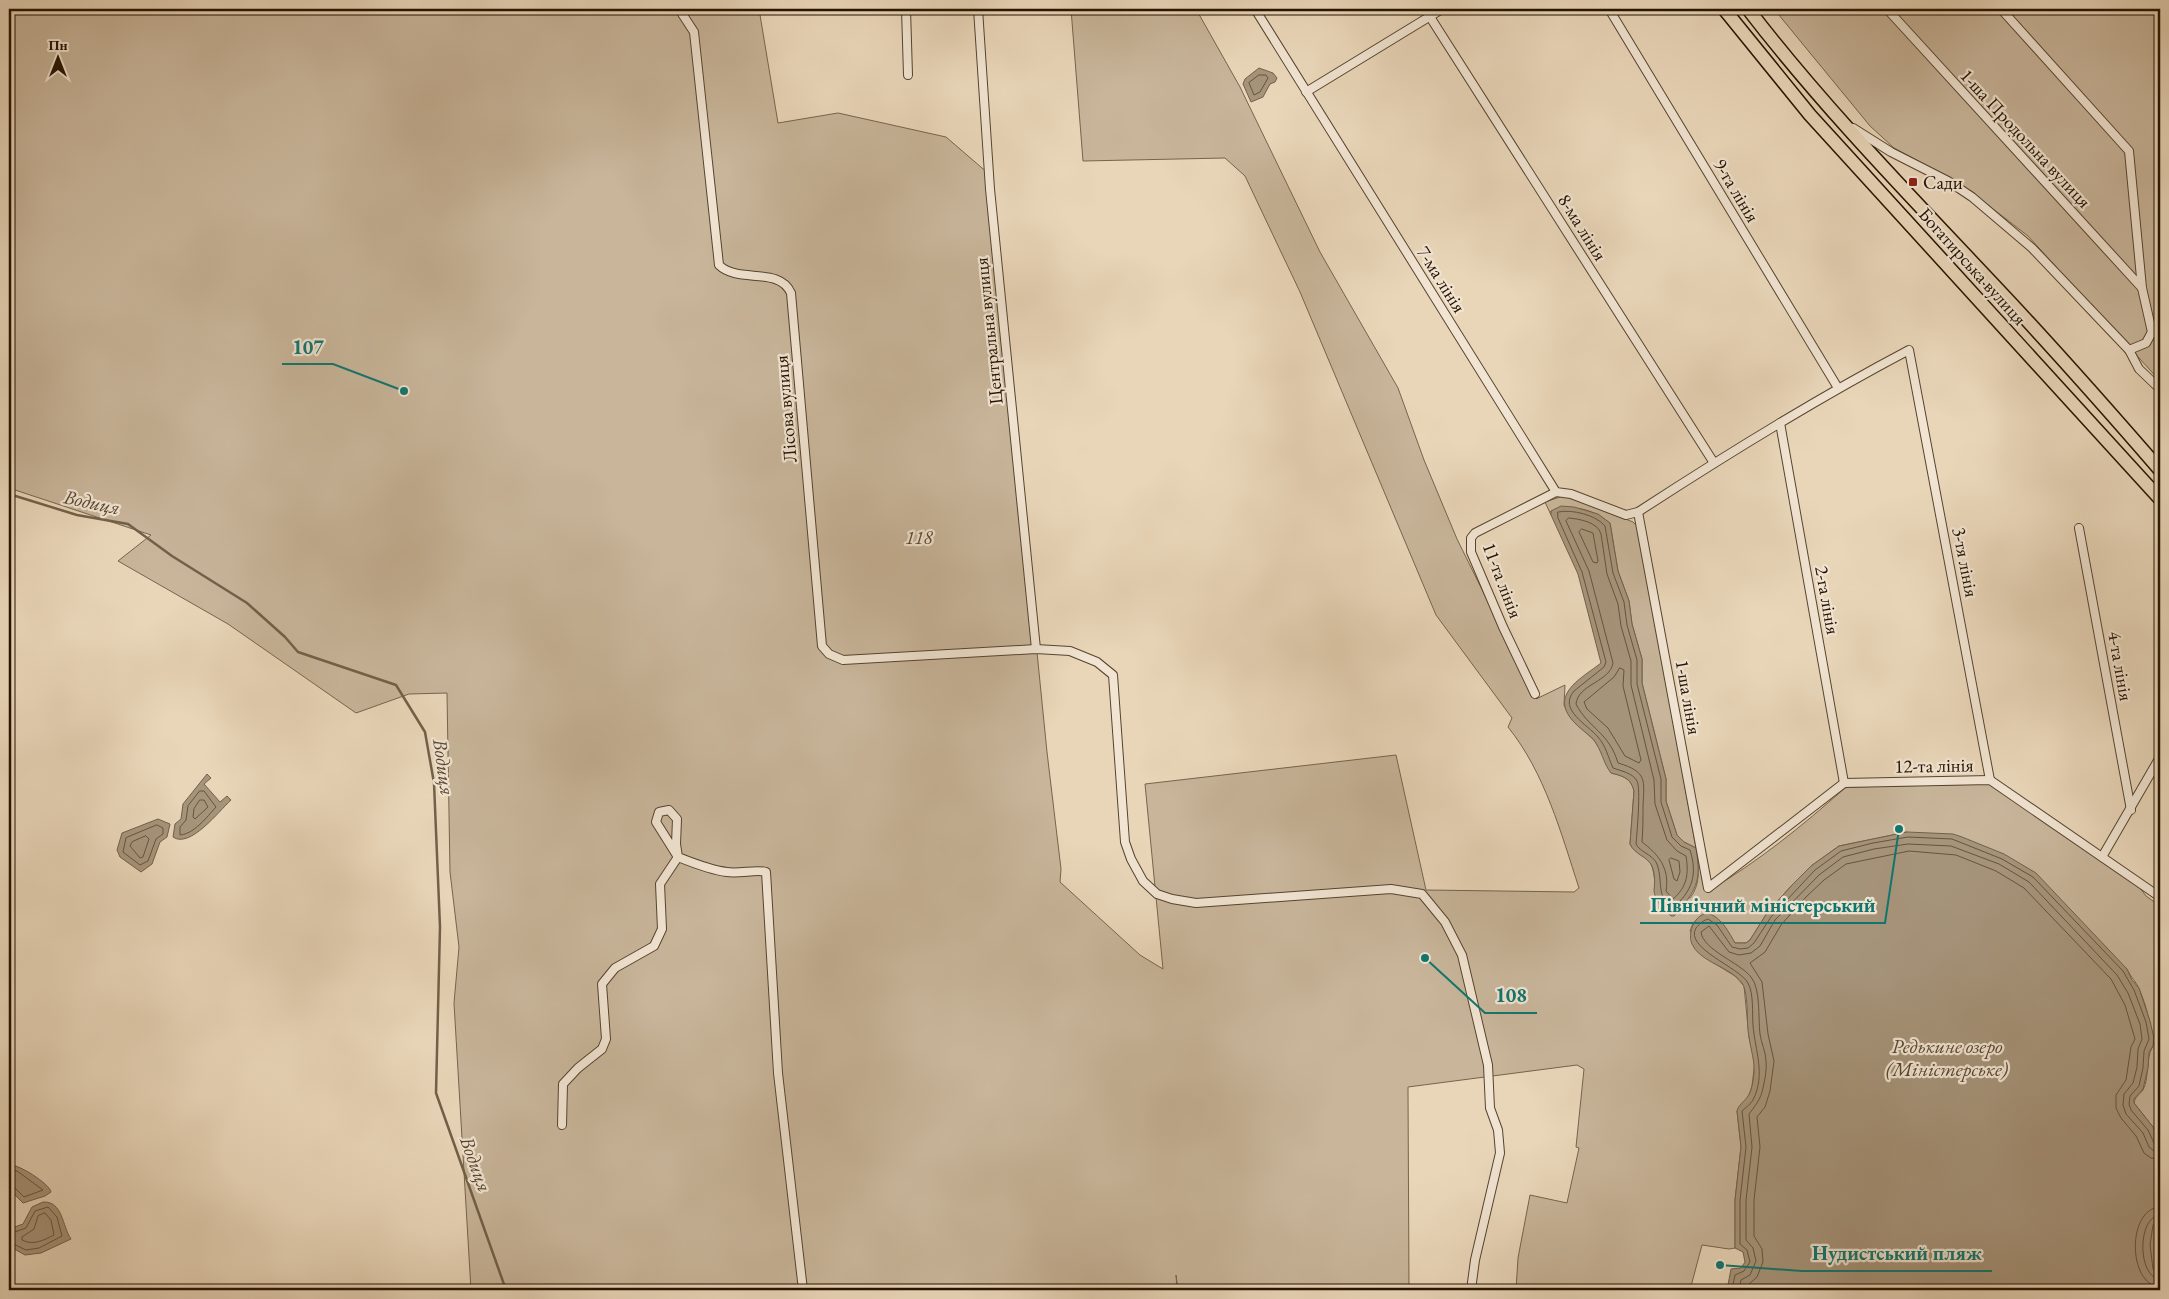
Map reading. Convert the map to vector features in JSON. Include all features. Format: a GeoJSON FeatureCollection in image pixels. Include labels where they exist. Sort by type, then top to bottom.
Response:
{"type":"FeatureCollection","features":[{"type":"Feature","properties":{"kind":"main road","name":"Богатирська вулиця"},"geometry":{"type":"LineString","coordinates":[[1724,9],[1810,115],[2160,499]]}},
{"type":"Feature","properties":{"kind":"main road","name":"Богатирська вулиця"},"geometry":{"type":"LineString","coordinates":[[1748,9],[1778,48],[1843,122],[2029,323],[2160,470]]}},
{"type":"Feature","properties":{"kind":"street","name":"Лісова вулиця"},"geometry":{"type":"LineString","coordinates":[[680,9],[694,32],[720,266],[730,273],[774,278],[788,287],[791,293],[822,646],[829,654],[843,660],[1036,649]]}},
{"type":"Feature","properties":{"kind":"street"},"geometry":{"type":"LineString","coordinates":[[906,9],[908,75]]}},
{"type":"Feature","properties":{"kind":"street","name":"Центральна вулиця"},"geometry":{"type":"LineString","coordinates":[[978,9],[990,189],[1036,649]]}},
{"type":"Feature","properties":{"kind":"street","name":"7-ма лінія"},"geometry":{"type":"LineString","coordinates":[[1255,9],[1556,492]]}},
{"type":"Feature","properties":{"kind":"street"},"geometry":{"type":"LineString","coordinates":[[1306,92],[1427,12],[1442,9]]}},
{"type":"Feature","properties":{"kind":"street","name":"9-та лінія"},"geometry":{"type":"LineString","coordinates":[[1609,9],[1838,388]]}},
{"type":"Feature","properties":{"kind":"street","name":"1-ша Продольна вулиця"},"geometry":{"type":"LineString","coordinates":[[1887,9],[2142,288]]}},
{"type":"Feature","properties":{"kind":"street"},"geometry":{"type":"LineString","coordinates":[[2000,9],[2129,151],[2142,288],[2152,332]]}},
{"type":"Feature","properties":{"kind":"street","name":"8-ма лінія"},"geometry":{"type":"LineString","coordinates":[[1427,12],[1714,463]]}},
{"type":"Feature","properties":{"kind":"street"},"geometry":{"type":"LineString","coordinates":[[1843,122],[1891,152],[1948,181],[1972,197],[2032,248],[2129,350],[2139,369],[2160,389]]}},
{"type":"Feature","properties":{"kind":"street"},"geometry":{"type":"LineString","coordinates":[[2129,350],[2146,343],[2152,332],[2160,328]]}},
{"type":"Feature","properties":{"kind":"street","name":"3-тя лінія"},"geometry":{"type":"LineString","coordinates":[[1838,388],[1910,350],[1990,780]]}},
{"type":"Feature","properties":{"kind":"street"},"geometry":{"type":"LineString","coordinates":[[1556,492],[1571,494],[1626,515],[1638,512],[1714,463],[1838,388]]}},
{"type":"Feature","properties":{"kind":"street","name":"2-га лінія"},"geometry":{"type":"LineString","coordinates":[[1780,423],[1844,783]]}},
{"type":"Feature","properties":{"kind":"street","name":"11-та лінія"},"geometry":{"type":"LineString","coordinates":[[1535,694],[1503,627],[1471,552],[1471,538],[1475,533],[1556,492]]}},
{"type":"Feature","properties":{"kind":"street","name":"1-ша лінія"},"geometry":{"type":"LineString","coordinates":[[1638,512],[1708,888],[1844,783]]}},
{"type":"Feature","properties":{"kind":"street","name":"4-та лінія"},"geometry":{"type":"LineString","coordinates":[[2079,528],[2131,810]]}},
{"type":"Feature","properties":{"kind":"street"},"geometry":{"type":"LineString","coordinates":[[1036,649],[1070,651],[1097,662],[1113,675],[1126,842],[1131,859],[1143,881],[1157,894],[1196,903],[1391,889],[1422,894],[1446,922],[1462,955],[1488,1065],[1490,1108],[1500,1141],[1500,1153],[1475,1260],[1471,1290]]}},
{"type":"Feature","properties":{"kind":"street"},"geometry":{"type":"LineString","coordinates":[[2102,857],[2131,810],[2160,757]]}},
{"type":"Feature","properties":{"kind":"street","name":"12-та лінія"},"geometry":{"type":"LineString","coordinates":[[1844,783],[1990,780],[2160,897]]}},
{"type":"Feature","properties":{"kind":"street"},"geometry":{"type":"LineString","coordinates":[[562,1125],[563,1084],[578,1068],[602,1049],[606,1039],[602,984],[615,968],[654,946],[662,929],[660,884],[678,857],[676,844],[677,819],[669,810],[659,812],[656,822],[678,857],[726,872],[743,874],[759,870],[766,872],[778,1073],[803,1290]]}},
{"type":"Feature","properties":{"kind":"green space","name":"118"},"geometry":{"type":"Polygon","coordinates":[[[9,9],[759,9],[778,123],[838,113],[946,137],[989,174],[1047,752],[1061,869],[1060,882],[1140,955],[1163,969],[1145,784],[1396,755],[1426,890],[1574,892],[1579,888],[1551,804],[1532,764],[1508,727],[1512,718],[1436,615],[1300,292],[1245,176],[1225,158],[1083,161],[1071,9],[1196,9],[1240,87],[1320,252],[1398,388],[1424,460],[1457,539],[1536,699],[1565,685],[1564,705],[1572,720],[1594,740],[1611,773],[1629,780],[1631,783],[1634,791],[1630,844],[1651,864],[1656,885],[1690,898],[1697,883],[1697,856],[1708,891],[1779,843],[1845,788],[1990,784],[2137,884],[2146,896],[2160,906],[2160,1142],[2153,1127],[2134,1103],[2145,1085],[2149,1056],[2153,1046],[2144,1002],[2138,987],[2127,969],[1907,832],[1839,846],[1811,866],[1792,885],[1767,913],[1750,940],[1746,943],[1735,943],[1721,922],[1703,915],[1693,923],[1690,931],[1709,960],[1735,976],[1744,986],[1749,1037],[1755,1061],[1752,1086],[1748,1099],[1737,1111],[1741,1147],[1735,1200],[1735,1248],[1729,1249],[1702,1245],[1690,1290],[1516,1290],[1518,1258],[1530,1195],[1567,1203],[1579,1148],[1576,1147],[1584,1069],[1577,1065],[1408,1087],[1409,1290],[1178,1290],[1176,1275],[1177,1290],[471,1290],[454,1003],[459,947],[450,872],[447,693],[409,694],[356,713],[228,624],[118,561],[151,535],[9,488],[9,9]]]}},
{"type":"Feature","properties":{"kind":"green space"},"geometry":{"type":"Polygon","coordinates":[[[1774,9],[2160,9],[2160,381],[2028,236],[1984,202],[1937,171],[1894,148],[1870,126],[1774,9]]]}},
{"type":"Feature","properties":{"kind":"green space"},"geometry":{"type":"Polygon","coordinates":[[[1563,496],[1581,501],[1633,522],[1638,527],[1696,848],[1684,842],[1677,835],[1666,801],[1666,779],[1642,683],[1642,659],[1632,624],[1629,601],[1618,571],[1610,523],[1589,511],[1575,508],[1551,511],[1551,515],[1545,502],[1563,496]]]}},
{"type":"Feature","properties":{"kind":"water"},"geometry":{"type":"Polygon","coordinates":[[[1259,68],[1273,73],[1277,78],[1275,82],[1270,84],[1263,97],[1251,102],[1243,84],[1245,79],[1259,68]]]}},
{"type":"Feature","properties":{"kind":"water"},"geometry":{"type":"Polygon","coordinates":[[[1561,506],[1574,507],[1598,514],[1610,523],[1618,571],[1629,601],[1632,624],[1642,659],[1642,683],[1666,779],[1666,801],[1677,835],[1684,842],[1696,848],[1698,860],[1696,885],[1688,900],[1674,916],[1671,916],[1660,904],[1654,894],[1655,881],[1652,866],[1630,844],[1634,791],[1631,783],[1623,777],[1611,773],[1593,739],[1575,724],[1567,711],[1566,695],[1577,681],[1601,663],[1578,574],[1551,515],[1551,511],[1561,506]]]}},
{"type":"Feature","properties":{"kind":"water"},"geometry":{"type":"Polygon","coordinates":[[[207,774],[211,778],[204,784],[220,802],[227,796],[231,800],[212,820],[196,833],[188,838],[180,839],[173,837],[175,824],[181,819],[183,804],[207,774]]]}},
{"type":"Feature","properties":{"kind":"water"},"geometry":{"type":"Polygon","coordinates":[[[158,819],[170,824],[167,837],[160,842],[152,864],[141,872],[120,857],[117,850],[122,833],[158,819]]]}},
{"type":"Feature","properties":{"kind":"water","name":"Редькине озеро (Міністерське)"},"geometry":{"type":"Polygon","coordinates":[[[1907,832],[1953,834],[2004,854],[2036,873],[2127,969],[2132,980],[2139,988],[2154,1038],[2153,1046],[2149,1052],[2148,1068],[2143,1089],[2134,1099],[2134,1103],[2153,1127],[2160,1142],[2160,1222],[2155,1245],[2160,1274],[2160,1290],[1727,1290],[1731,1269],[1741,1268],[1745,1262],[1743,1252],[1735,1248],[1735,1200],[1741,1147],[1737,1111],[1751,1091],[1754,1067],[1748,1031],[1746,993],[1743,985],[1730,972],[1695,950],[1691,939],[1692,927],[1699,917],[1703,914],[1709,914],[1720,921],[1735,943],[1746,943],[1750,940],[1767,913],[1792,885],[1811,866],[1839,846],[1907,832]]]}},
{"type":"Feature","properties":{"kind":"water"},"geometry":{"type":"Polygon","coordinates":[[[9,1165],[19,1167],[33,1175],[45,1184],[51,1192],[45,1196],[23,1203],[9,1189],[9,1165]]]}},
{"type":"Feature","properties":{"kind":"water"},"geometry":{"type":"Polygon","coordinates":[[[43,1202],[55,1206],[71,1239],[41,1253],[25,1255],[9,1246],[9,1229],[23,1224],[32,1207],[43,1202]]]}},
{"type":"Feature","properties":{"kind":"waterway","name":"Водиця"},"geometry":{"type":"LineString","coordinates":[[9,494],[77,515],[128,524],[172,556],[247,603],[285,637],[298,652],[396,685],[425,732],[434,783],[440,927],[436,1093],[506,1290]]}},
{"type":"Feature","properties":{"kind":"place","name":"Сади"},"geometry":{"type":"Point","coordinates":[1913,182]}},
{"type":"Feature","properties":{"kind":"place","name":"107"},"geometry":{"type":"Point","coordinates":[404,391]}},
{"type":"Feature","properties":{"kind":"place","name":"Північний міністерський"},"geometry":{"type":"Point","coordinates":[1899,829]}},
{"type":"Feature","properties":{"kind":"place","name":"108"},"geometry":{"type":"Point","coordinates":[1425,958]}},
{"type":"Feature","properties":{"kind":"place","name":"Нудистський пляж"},"geometry":{"type":"Point","coordinates":[1720,1265]}}]}
